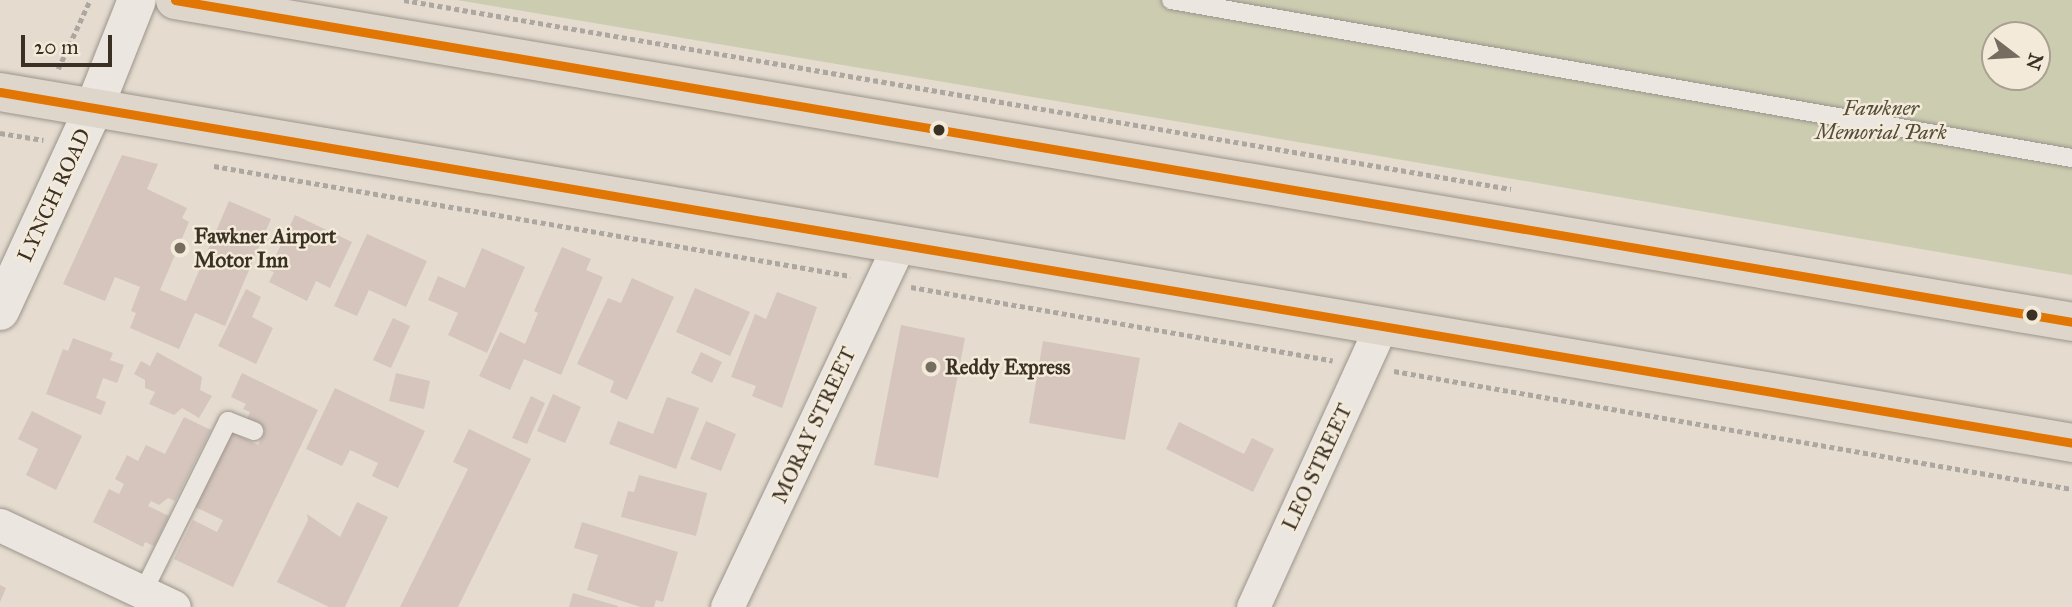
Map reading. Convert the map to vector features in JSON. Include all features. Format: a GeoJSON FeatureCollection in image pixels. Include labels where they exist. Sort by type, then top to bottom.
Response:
{"type":"FeatureCollection","features":[{"type":"Feature","properties":{"kind":"highway"},"geometry":{"type":"LineString","coordinates":[[175,0],[2072,322]]}},
{"type":"Feature","properties":{"kind":"highway"},"geometry":{"type":"LineString","coordinates":[[0,92],[900,242],[2072,443]]}},
{"type":"Feature","properties":{"kind":"street","name":"LYNCH ROAD"},"geometry":{"type":"LineString","coordinates":[[0,311],[94,108],[137,0]]}},
{"type":"Feature","properties":{"kind":"street","name":"MORAY STREET"},"geometry":{"type":"LineString","coordinates":[[727,607],[900,242]]}},
{"type":"Feature","properties":{"kind":"street","name":"LEO STREET"},"geometry":{"type":"LineString","coordinates":[[1253,607],[1381,326]]}},
{"type":"Feature","properties":{"kind":"street"},"geometry":{"type":"LineString","coordinates":[[0,525],[174,607]]}},
{"type":"Feature","properties":{"kind":"lane"},"geometry":{"type":"LineString","coordinates":[[1171,0],[2072,158]]}},
{"type":"Feature","properties":{"kind":"lane"},"geometry":{"type":"LineString","coordinates":[[143,592],[228,421],[254,432]]}},
{"type":"Feature","properties":{"kind":"path"},"geometry":{"type":"LineString","coordinates":[[404,0],[1521,191]]}},
{"type":"Feature","properties":{"kind":"path"},"geometry":{"type":"LineString","coordinates":[[0,133],[78,144]]}},
{"type":"Feature","properties":{"kind":"path"},"geometry":{"type":"LineString","coordinates":[[211,166],[2072,489]]}},
{"type":"Feature","properties":{"kind":"green space","name":"Fawkner Memorial Park"},"geometry":{"type":"Polygon","coordinates":[[[457,0],[2072,0],[2072,275],[1228,130],[457,0]]]}},
{"type":"Feature","properties":{"kind":"building"},"geometry":{"type":"Polygon","coordinates":[[[122,155],[158,164],[147,189],[187,208],[182,218],[189,222],[160,290],[186,301],[229,201],[271,219],[225,326],[195,313],[179,349],[130,328],[136,313],[131,311],[140,287],[115,277],[105,301],[63,284],[122,155]]]}},
{"type":"Feature","properties":{"kind":"building"},"geometry":{"type":"Polygon","coordinates":[[[295,215],[352,242],[330,288],[316,281],[307,301],[269,282],[274,272],[269,270],[295,215]]]}},
{"type":"Feature","properties":{"kind":"building"},"geometry":{"type":"Polygon","coordinates":[[[367,234],[427,261],[406,307],[369,290],[357,316],[334,306],[367,234]]]}},
{"type":"Feature","properties":{"kind":"building"},"geometry":{"type":"Polygon","coordinates":[[[562,247],[591,259],[586,270],[603,277],[561,375],[524,359],[510,390],[479,376],[500,332],[525,344],[538,313],[534,311],[562,247]]]}},
{"type":"Feature","properties":{"kind":"building"},"geometry":{"type":"Polygon","coordinates":[[[482,248],[525,267],[487,353],[448,335],[458,313],[428,300],[438,276],[465,288],[482,248]]]}},
{"type":"Feature","properties":{"kind":"building"},"geometry":{"type":"Polygon","coordinates":[[[632,278],[674,297],[627,400],[610,392],[614,381],[577,364],[608,298],[621,303],[632,278]]]}},
{"type":"Feature","properties":{"kind":"building"},"geometry":{"type":"Polygon","coordinates":[[[695,288],[750,312],[730,356],[676,332],[695,288]]]}},
{"type":"Feature","properties":{"kind":"building"},"geometry":{"type":"Polygon","coordinates":[[[246,289],[261,297],[252,317],[273,328],[256,364],[218,346],[246,289]]]}},
{"type":"Feature","properties":{"kind":"building"},"geometry":{"type":"Polygon","coordinates":[[[777,292],[817,307],[782,408],[752,396],[756,386],[731,377],[755,314],[766,319],[777,292]]]}},
{"type":"Feature","properties":{"kind":"building"},"geometry":{"type":"Polygon","coordinates":[[[393,318],[410,326],[391,368],[373,360],[393,318]]]}},
{"type":"Feature","properties":{"kind":"building"},"geometry":{"type":"Polygon","coordinates":[[[901,325],[965,338],[938,478],[874,465],[901,325]]]}},
{"type":"Feature","properties":{"kind":"building"},"geometry":{"type":"Polygon","coordinates":[[[73,338],[113,353],[110,360],[124,365],[117,383],[103,378],[96,398],[106,402],[101,415],[46,394],[63,349],[68,351],[73,338]]]}},
{"type":"Feature","properties":{"kind":"building"},"geometry":{"type":"Polygon","coordinates":[[[1043,341],[1140,358],[1125,440],[1029,423],[1043,341]]]}},
{"type":"Feature","properties":{"kind":"building"},"geometry":{"type":"Polygon","coordinates":[[[157,352],[202,377],[200,390],[212,396],[199,418],[182,408],[174,415],[149,404],[155,392],[145,388],[145,380],[134,374],[141,361],[150,366],[157,352]]]}},
{"type":"Feature","properties":{"kind":"building"},"geometry":{"type":"Polygon","coordinates":[[[701,352],[722,362],[712,383],[691,373],[701,352]]]}},
{"type":"Feature","properties":{"kind":"building"},"geometry":{"type":"Polygon","coordinates":[[[242,373],[318,410],[233,587],[174,559],[193,520],[217,532],[223,520],[195,507],[231,432],[258,445],[265,430],[246,421],[250,412],[243,409],[246,404],[231,397],[242,373]]]}},
{"type":"Feature","properties":{"kind":"building"},"geometry":{"type":"Polygon","coordinates":[[[396,373],[430,381],[424,409],[389,401],[396,373]]]}},
{"type":"Feature","properties":{"kind":"building"},"geometry":{"type":"Polygon","coordinates":[[[335,388],[425,431],[398,488],[372,476],[378,463],[350,450],[342,466],[306,449],[335,388]]]}},
{"type":"Feature","properties":{"kind":"building"},"geometry":{"type":"Polygon","coordinates":[[[553,394],[581,407],[565,443],[537,431],[553,394]]]}},
{"type":"Feature","properties":{"kind":"building"},"geometry":{"type":"Polygon","coordinates":[[[531,396],[545,403],[527,444],[512,438],[531,396]]]}},
{"type":"Feature","properties":{"kind":"building"},"geometry":{"type":"Polygon","coordinates":[[[667,397],[699,408],[676,469],[609,444],[618,421],[653,434],[667,397]]]}},
{"type":"Feature","properties":{"kind":"building"},"geometry":{"type":"Polygon","coordinates":[[[32,411],[82,436],[56,490],[26,475],[38,449],[18,439],[32,411]]]}},
{"type":"Feature","properties":{"kind":"building"},"geometry":{"type":"Polygon","coordinates":[[[184,417],[211,430],[175,501],[168,498],[159,505],[151,501],[148,506],[169,516],[154,546],[145,542],[143,547],[93,522],[109,489],[119,494],[124,484],[115,479],[127,455],[138,461],[146,445],[165,454],[184,417]]]}},
{"type":"Feature","properties":{"kind":"building"},"geometry":{"type":"Polygon","coordinates":[[[706,421],[736,434],[721,471],[690,459],[706,421]]]}},
{"type":"Feature","properties":{"kind":"building"},"geometry":{"type":"Polygon","coordinates":[[[1179,422],[1244,454],[1252,438],[1274,449],[1253,492],[1166,449],[1179,422]]]}},
{"type":"Feature","properties":{"kind":"building"},"geometry":{"type":"Polygon","coordinates":[[[469,429],[531,459],[458,607],[400,607],[468,469],[453,462],[469,429]]]}},
{"type":"Feature","properties":{"kind":"building"},"geometry":{"type":"Polygon","coordinates":[[[639,475],[707,493],[696,536],[621,517],[628,491],[634,492],[639,475]]]}},
{"type":"Feature","properties":{"kind":"building"},"geometry":{"type":"Polygon","coordinates":[[[357,502],[388,517],[345,607],[329,607],[277,582],[308,520],[307,514],[340,537],[357,502]]]}},
{"type":"Feature","properties":{"kind":"building"},"geometry":{"type":"Polygon","coordinates":[[[582,522],[678,552],[663,602],[656,600],[654,607],[641,607],[587,590],[598,555],[574,548],[582,522]]]}},
{"type":"Feature","properties":{"kind":"building"},"geometry":{"type":"Polygon","coordinates":[[[0,585],[6,588],[0,602],[0,585]]]}},
{"type":"Feature","properties":{"kind":"building"},"geometry":{"type":"Polygon","coordinates":[[[573,593],[618,606],[618,607],[569,607],[573,593]]]}},
{"type":"Feature","properties":{"kind":"transit line"},"geometry":{"type":"LineString","coordinates":[[175,0],[2072,322]]}},
{"type":"Feature","properties":{"kind":"transit line"},"geometry":{"type":"LineString","coordinates":[[0,92],[2072,443]]}},
{"type":"Feature","properties":{"kind":"place","name":"Fawkner Airport Motor Inn"},"geometry":{"type":"Point","coordinates":[180,248]}},
{"type":"Feature","properties":{"kind":"place","name":"Reddy Express"},"geometry":{"type":"Point","coordinates":[931,367]}}]}
